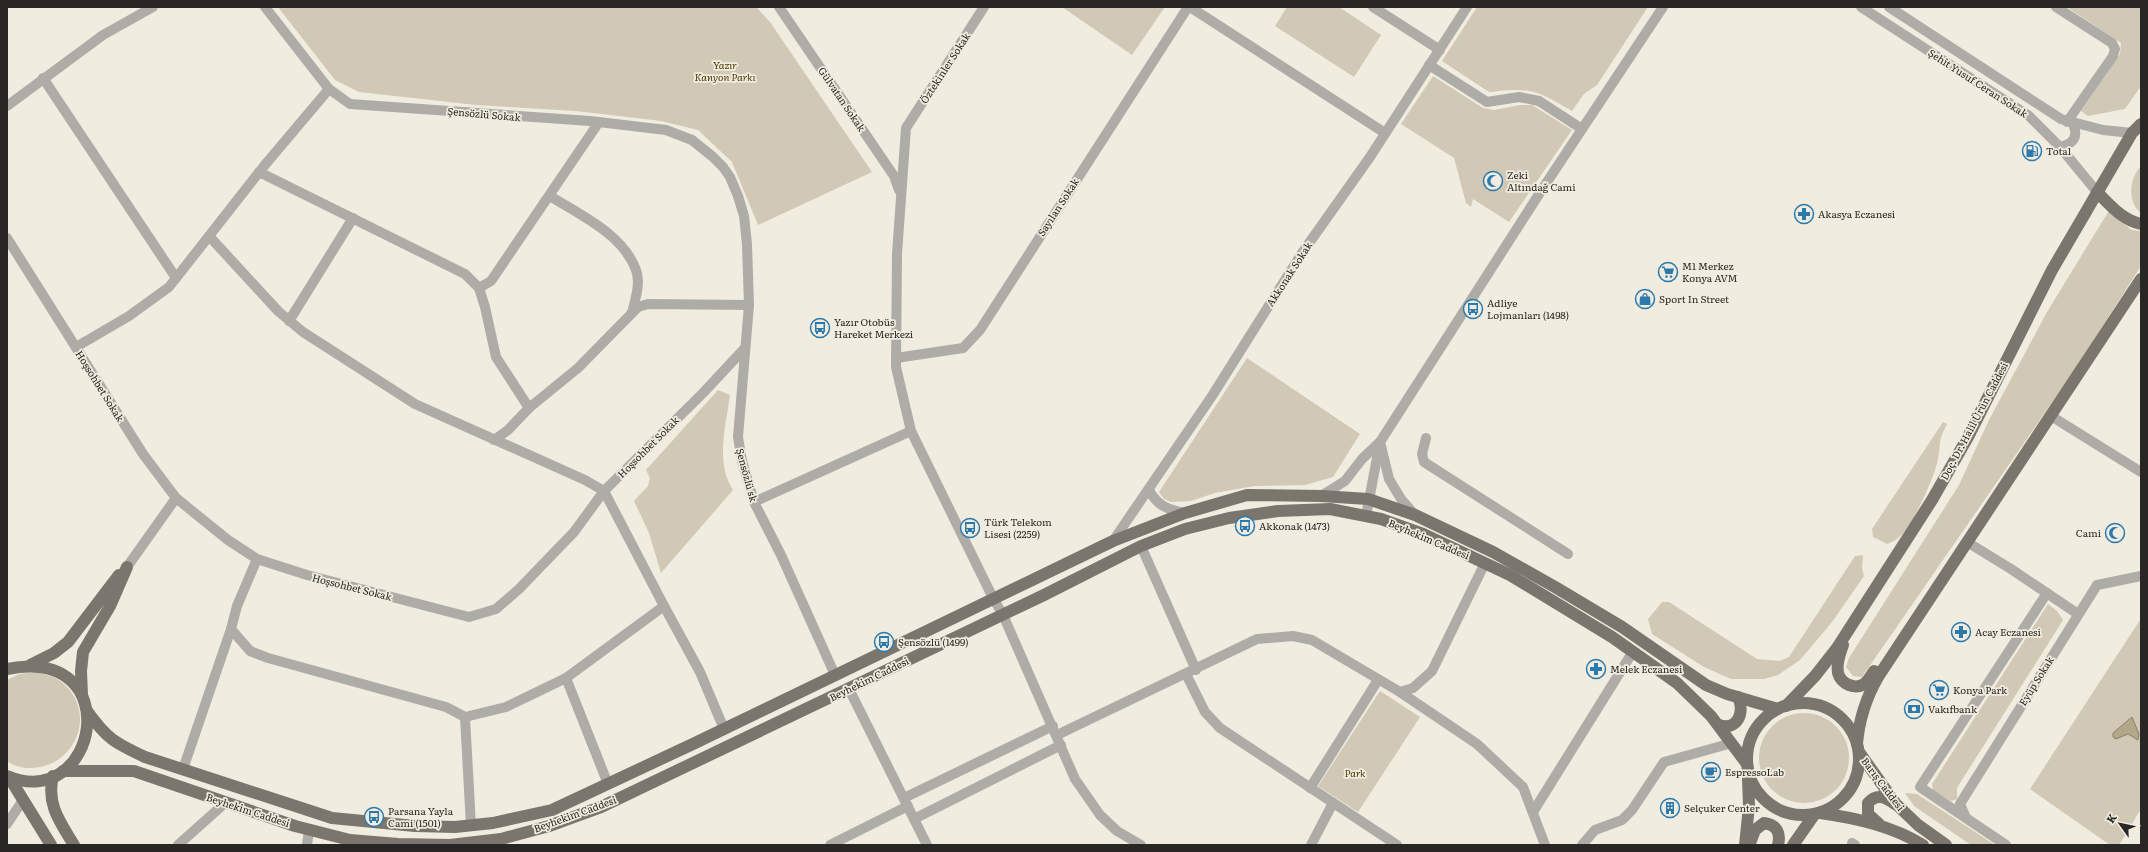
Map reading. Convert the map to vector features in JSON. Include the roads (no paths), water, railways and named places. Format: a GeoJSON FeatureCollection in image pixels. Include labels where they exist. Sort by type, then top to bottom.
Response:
{"type":"FeatureCollection","features":[{"type":"Feature","properties":{"kind":"main road","name":"Doç. Dr. Halil Ürün Caddesi"},"geometry":{"type":"LineString","coordinates":[[1782,707],[1815,676],[1846,635],[1944,480],[2052,270],[2097,192],[2137,134],[2141,124]]}},
{"type":"Feature","properties":{"kind":"main road"},"geometry":{"type":"LineString","coordinates":[[2097,192],[2117,212],[2128,219],[2141,224]]}},
{"type":"Feature","properties":{"kind":"main road"},"geometry":{"type":"LineString","coordinates":[[1793,845],[1817,814],[1835,805],[1852,786],[1858,770],[1858,748],[1862,714],[1871,690],[1898,646],[2141,279]]}},
{"type":"Feature","properties":{"kind":"main road","name":"Beyhekim Caddesi"},"geometry":{"type":"LineString","coordinates":[[87,711],[102,731],[117,744],[145,757],[332,818],[415,826],[455,827],[493,823],[552,810],[1113,542],[1185,513],[1247,495],[1321,496],[1368,499],[1415,516],[1493,552],[1622,627],[1706,685],[1738,697],[1782,707]]}},
{"type":"Feature","properties":{"kind":"main road","name":"Beyhekim Caddesi"},"geometry":{"type":"LineString","coordinates":[[26,781],[58,773],[134,771],[225,803],[309,830],[350,840],[398,844],[450,845],[501,839],[549,826],[601,807],[1003,615],[1141,546],[1185,529],[1228,518],[1278,511],[1330,509],[1381,519],[1423,534],[1517,579],[1612,637],[1632,653],[1678,684],[1719,725],[1747,768]]}},
{"type":"Feature","properties":{"kind":"main road"},"geometry":{"type":"LineString","coordinates":[[30,665],[54,653],[68,642],[104,593],[127,567]]}},
{"type":"Feature","properties":{"kind":"main road"},"geometry":{"type":"LineString","coordinates":[[82,696],[81,672],[83,652],[110,606],[127,567]]}},
{"type":"Feature","properties":{"kind":"main road"},"geometry":{"type":"LineString","coordinates":[[1846,635],[1839,658],[1838,674],[1841,679],[1851,686],[1864,684],[1882,661],[1898,646]]}},
{"type":"Feature","properties":{"kind":"main road"},"geometry":{"type":"LineString","coordinates":[[7,669],[30,665],[47,667],[62,674],[74,684],[82,696],[87,711],[88,728],[84,744],[76,759],[58,773],[50,799],[60,823],[74,845]]}},
{"type":"Feature","properties":{"kind":"main road"},"geometry":{"type":"LineString","coordinates":[[1719,725],[1731,725],[1738,720],[1742,711],[1738,697]]}},
{"type":"Feature","properties":{"kind":"main road"},"geometry":{"type":"LineString","coordinates":[[1745,845],[1749,806],[1747,768],[1748,747],[1754,732],[1764,718],[1782,707],[1810,703],[1833,712],[1845,722],[1858,748]]}},
{"type":"Feature","properties":{"kind":"main road","name":"Barış Caddesi"},"geometry":{"type":"LineString","coordinates":[[1858,748],[1896,804],[1918,825],[1946,845]]}},
{"type":"Feature","properties":{"kind":"main road"},"geometry":{"type":"LineString","coordinates":[[1747,768],[1756,791],[1771,806],[1789,814],[1817,814],[1852,818],[1882,826],[1923,845]]}},
{"type":"Feature","properties":{"kind":"main road"},"geometry":{"type":"LineString","coordinates":[[26,781],[8,776],[11,792],[23,800],[51,845]]}},
{"type":"Feature","properties":{"kind":"main road"},"geometry":{"type":"LineString","coordinates":[[11,792],[26,781]]}},
{"type":"Feature","properties":{"kind":"main road"},"geometry":{"type":"LineString","coordinates":[[1882,826],[1868,814],[1868,802],[1873,797],[1879,796],[1896,804]]}},
{"type":"Feature","properties":{"kind":"main road"},"geometry":{"type":"LineString","coordinates":[[43,833],[47,824],[51,821],[60,823]]}},
{"type":"Feature","properties":{"kind":"main road"},"geometry":{"type":"LineString","coordinates":[[1749,845],[1755,830],[1764,824],[1775,827],[1778,831],[1778,845]]}},
{"type":"Feature","properties":{"kind":"street"},"geometry":{"type":"LineString","coordinates":[[7,106],[102,35],[153,7]]}},
{"type":"Feature","properties":{"kind":"street","name":"Şensözlü Sokak"},"geometry":{"type":"LineString","coordinates":[[265,7],[329,89],[350,104],[599,122],[666,130],[692,140],[713,157],[730,177],[738,196],[744,216],[747,244],[749,305]]}},
{"type":"Feature","properties":{"kind":"street","name":"Gülvatan Sokak"},"geometry":{"type":"LineString","coordinates":[[779,7],[894,176],[901,194]]}},
{"type":"Feature","properties":{"kind":"street","name":"Öztekinler Sokak"},"geometry":{"type":"LineString","coordinates":[[901,194],[906,128],[984,7]]}},
{"type":"Feature","properties":{"kind":"street"},"geometry":{"type":"LineString","coordinates":[[1189,7],[1385,133]]}},
{"type":"Feature","properties":{"kind":"street","name":"Sayılan Sokak"},"geometry":{"type":"LineString","coordinates":[[896,358],[963,348],[980,330],[1189,7]]}},
{"type":"Feature","properties":{"kind":"street"},"geometry":{"type":"LineString","coordinates":[[1373,7],[1440,50]]}},
{"type":"Feature","properties":{"kind":"street","name":"Akkonak Sokak"},"geometry":{"type":"LineString","coordinates":[[1113,542],[1212,396],[1302,253],[1385,133],[1467,7]]}},
{"type":"Feature","properties":{"kind":"street"},"geometry":{"type":"LineString","coordinates":[[1321,496],[1345,481],[1362,459],[1380,442],[1582,129],[1663,7]]}},
{"type":"Feature","properties":{"kind":"street","name":"Şehit Yusuf Ceran Sokak"},"geometry":{"type":"LineString","coordinates":[[1861,7],[2005,99],[2038,124],[2060,147],[2097,192]]}},
{"type":"Feature","properties":{"kind":"street","name":"Şehit Yusuf Ceran Sokak"},"geometry":{"type":"LineString","coordinates":[[1888,7],[2047,112],[2070,123],[2103,130],[2137,134]]}},
{"type":"Feature","properties":{"kind":"street"},"geometry":{"type":"LineString","coordinates":[[2056,7],[2112,42],[2115,49],[2113,56],[2070,123],[2076,134],[2075,140],[2070,144],[2060,147]]}},
{"type":"Feature","properties":{"kind":"street"},"geometry":{"type":"LineString","coordinates":[[1430,65],[1487,102],[1519,97],[1539,101],[1582,129]]}},
{"type":"Feature","properties":{"kind":"street"},"geometry":{"type":"LineString","coordinates":[[43,78],[176,278]]}},
{"type":"Feature","properties":{"kind":"street"},"geometry":{"type":"LineString","coordinates":[[76,347],[129,316],[169,287],[259,172],[329,89]]}},
{"type":"Feature","properties":{"kind":"street"},"geometry":{"type":"LineString","coordinates":[[479,288],[491,280],[550,196],[599,122]]}},
{"type":"Feature","properties":{"kind":"street"},"geometry":{"type":"LineString","coordinates":[[259,172],[465,274],[479,288],[485,307],[496,357],[529,408]]}},
{"type":"Feature","properties":{"kind":"street"},"geometry":{"type":"LineString","coordinates":[[901,194],[897,254],[896,367],[912,430],[993,598],[1003,615],[1055,730],[1075,779],[1100,815],[1117,831],[1141,845]]}},
{"type":"Feature","properties":{"kind":"street"},"geometry":{"type":"LineString","coordinates":[[550,196],[611,235],[627,254],[636,270],[637,289],[632,313]]}},
{"type":"Feature","properties":{"kind":"street"},"geometry":{"type":"LineString","coordinates":[[289,321],[353,218]]}},
{"type":"Feature","properties":{"kind":"street"},"geometry":{"type":"LineString","coordinates":[[209,236],[278,311],[303,332],[415,404],[585,480],[604,491],[700,672],[724,729]]}},
{"type":"Feature","properties":{"kind":"street","name":"Hoşsohbet Sokak"},"geometry":{"type":"LineString","coordinates":[[7,238],[143,454],[176,498],[228,540],[257,559],[307,575],[469,616],[496,610],[520,589],[574,532],[604,491],[703,393],[745,348]]}},
{"type":"Feature","properties":{"kind":"street"},"geometry":{"type":"LineString","coordinates":[[494,440],[508,430],[529,408],[578,368],[638,307],[648,304],[749,305]]}},
{"type":"Feature","properties":{"kind":"street","name":"Şensözlü sk"},"geometry":{"type":"LineString","coordinates":[[749,305],[738,437],[742,461],[754,502],[781,555],[835,675]]}},
{"type":"Feature","properties":{"kind":"street"},"geometry":{"type":"LineString","coordinates":[[2051,416],[2141,472]]}},
{"type":"Feature","properties":{"kind":"street"},"geometry":{"type":"LineString","coordinates":[[754,502],[912,430]]}},
{"type":"Feature","properties":{"kind":"street"},"geometry":{"type":"LineString","coordinates":[[1426,438],[1422,454],[1424,462],[1568,554]]}},
{"type":"Feature","properties":{"kind":"street"},"geometry":{"type":"LineString","coordinates":[[1366,516],[1380,442]]}},
{"type":"Feature","properties":{"kind":"street"},"geometry":{"type":"LineString","coordinates":[[1380,442],[1388,479],[1401,499],[1415,516]]}},
{"type":"Feature","properties":{"kind":"street"},"geometry":{"type":"LineString","coordinates":[[1149,490],[1160,505],[1169,510],[1185,513]]}},
{"type":"Feature","properties":{"kind":"street"},"geometry":{"type":"LineString","coordinates":[[127,567],[176,498]]}},
{"type":"Feature","properties":{"kind":"street"},"geometry":{"type":"LineString","coordinates":[[1967,542],[2078,614]]}},
{"type":"Feature","properties":{"kind":"street"},"geometry":{"type":"LineString","coordinates":[[1141,546],[1196,670]]}},
{"type":"Feature","properties":{"kind":"street"},"geometry":{"type":"LineString","coordinates":[[183,769],[231,628],[237,606],[257,559]]}},
{"type":"Feature","properties":{"kind":"street"},"geometry":{"type":"LineString","coordinates":[[1400,692],[1413,688],[1432,671],[1485,563]]}},
{"type":"Feature","properties":{"kind":"street","name":"Eyüp Sokak"},"geometry":{"type":"LineString","coordinates":[[1966,818],[1960,804],[2097,585],[2141,576]]}},
{"type":"Feature","properties":{"kind":"street"},"geometry":{"type":"LineString","coordinates":[[2006,845],[1920,787],[2047,593]]}},
{"type":"Feature","properties":{"kind":"street"},"geometry":{"type":"LineString","coordinates":[[231,628],[250,651],[268,658],[446,706],[465,717],[506,707],[566,678],[664,606]]}},
{"type":"Feature","properties":{"kind":"street"},"geometry":{"type":"LineString","coordinates":[[830,845],[906,802],[1055,730],[1196,670],[1257,640],[1294,636],[1312,640],[1400,692],[1477,744],[1523,787],[1545,845]]}},
{"type":"Feature","properties":{"kind":"street"},"geometry":{"type":"LineString","coordinates":[[1533,812],[1632,653]]}},
{"type":"Feature","properties":{"kind":"street"},"geometry":{"type":"LineString","coordinates":[[1186,674],[1205,712],[1220,728],[1397,845]]}},
{"type":"Feature","properties":{"kind":"street"},"geometry":{"type":"LineString","coordinates":[[566,678],[608,784]]}},
{"type":"Feature","properties":{"kind":"street"},"geometry":{"type":"LineString","coordinates":[[1310,788],[1378,680]]}},
{"type":"Feature","properties":{"kind":"street"},"geometry":{"type":"LineString","coordinates":[[849,688],[927,845]]}},
{"type":"Feature","properties":{"kind":"street"},"geometry":{"type":"LineString","coordinates":[[465,717],[471,826]]}},
{"type":"Feature","properties":{"kind":"street"},"geometry":{"type":"LineString","coordinates":[[1582,845],[1595,830],[1622,820],[1632,810],[1664,762],[1732,743]]}},
{"type":"Feature","properties":{"kind":"street"},"geometry":{"type":"LineString","coordinates":[[914,819],[1061,745]]}},
{"type":"Feature","properties":{"kind":"street"},"geometry":{"type":"LineString","coordinates":[[7,824],[23,800]]}},
{"type":"Feature","properties":{"kind":"street"},"geometry":{"type":"LineString","coordinates":[[178,845],[225,803]]}},
{"type":"Feature","properties":{"kind":"street"},"geometry":{"type":"LineString","coordinates":[[1311,845],[1333,803]]}},
{"type":"Feature","properties":{"kind":"street"},"geometry":{"type":"LineString","coordinates":[[307,845],[309,830]]}},
{"type":"Feature","properties":{"kind":"place","name":"Total"},"geometry":{"type":"Point","coordinates":[2032,151]}},
{"type":"Feature","properties":{"kind":"place","name":"Zeki Altındağ Cami"},"geometry":{"type":"Point","coordinates":[1493,181]}},
{"type":"Feature","properties":{"kind":"place","name":"Akasya Eczanesi"},"geometry":{"type":"Point","coordinates":[1804,214]}},
{"type":"Feature","properties":{"kind":"place","name":"M1 Merkez Konya AVM"},"geometry":{"type":"Point","coordinates":[1668,272]}},
{"type":"Feature","properties":{"kind":"place","name":"Sport In Street"},"geometry":{"type":"Point","coordinates":[1645,299]}},
{"type":"Feature","properties":{"kind":"place","name":"Adliye Lojmanları (1498)"},"geometry":{"type":"Point","coordinates":[1473,309]}},
{"type":"Feature","properties":{"kind":"place","name":"Yazır Otobüs Hareket Merkezi"},"geometry":{"type":"Point","coordinates":[820,328]}},
{"type":"Feature","properties":{"kind":"place","name":"Akkonak (1473)"},"geometry":{"type":"Point","coordinates":[1245,526]}},
{"type":"Feature","properties":{"kind":"place","name":"Türk Telekom Lisesi (2259)"},"geometry":{"type":"Point","coordinates":[970,528]}},
{"type":"Feature","properties":{"kind":"place","name":"Cami"},"geometry":{"type":"Point","coordinates":[2115,533]}},
{"type":"Feature","properties":{"kind":"place","name":"Acay Eczanesi"},"geometry":{"type":"Point","coordinates":[1961,632]}},
{"type":"Feature","properties":{"kind":"place","name":"Şensözlü (1499)"},"geometry":{"type":"Point","coordinates":[884,642]}},
{"type":"Feature","properties":{"kind":"place","name":"Melek Eczanesi"},"geometry":{"type":"Point","coordinates":[1596,669]}},
{"type":"Feature","properties":{"kind":"place","name":"Konya Park"},"geometry":{"type":"Point","coordinates":[1939,690]}},
{"type":"Feature","properties":{"kind":"place","name":"Vakıfbank"},"geometry":{"type":"Point","coordinates":[1914,709]}},
{"type":"Feature","properties":{"kind":"place","name":"EspressoLab"},"geometry":{"type":"Point","coordinates":[1711,772]}},
{"type":"Feature","properties":{"kind":"place","name":"Selçuker Center"},"geometry":{"type":"Point","coordinates":[1670,808]}},
{"type":"Feature","properties":{"kind":"place","name":"Parsana Yayla Cami (1501)"},"geometry":{"type":"Point","coordinates":[374,817]}},
{"type":"Feature","properties":{"kind":"park label","name":"Yazır Kanyon Parkı"},"geometry":{"type":"Point","coordinates":[725,70]}},
{"type":"Feature","properties":{"kind":"park label","name":"Park"},"geometry":{"type":"Point","coordinates":[1355,773]}}]}
